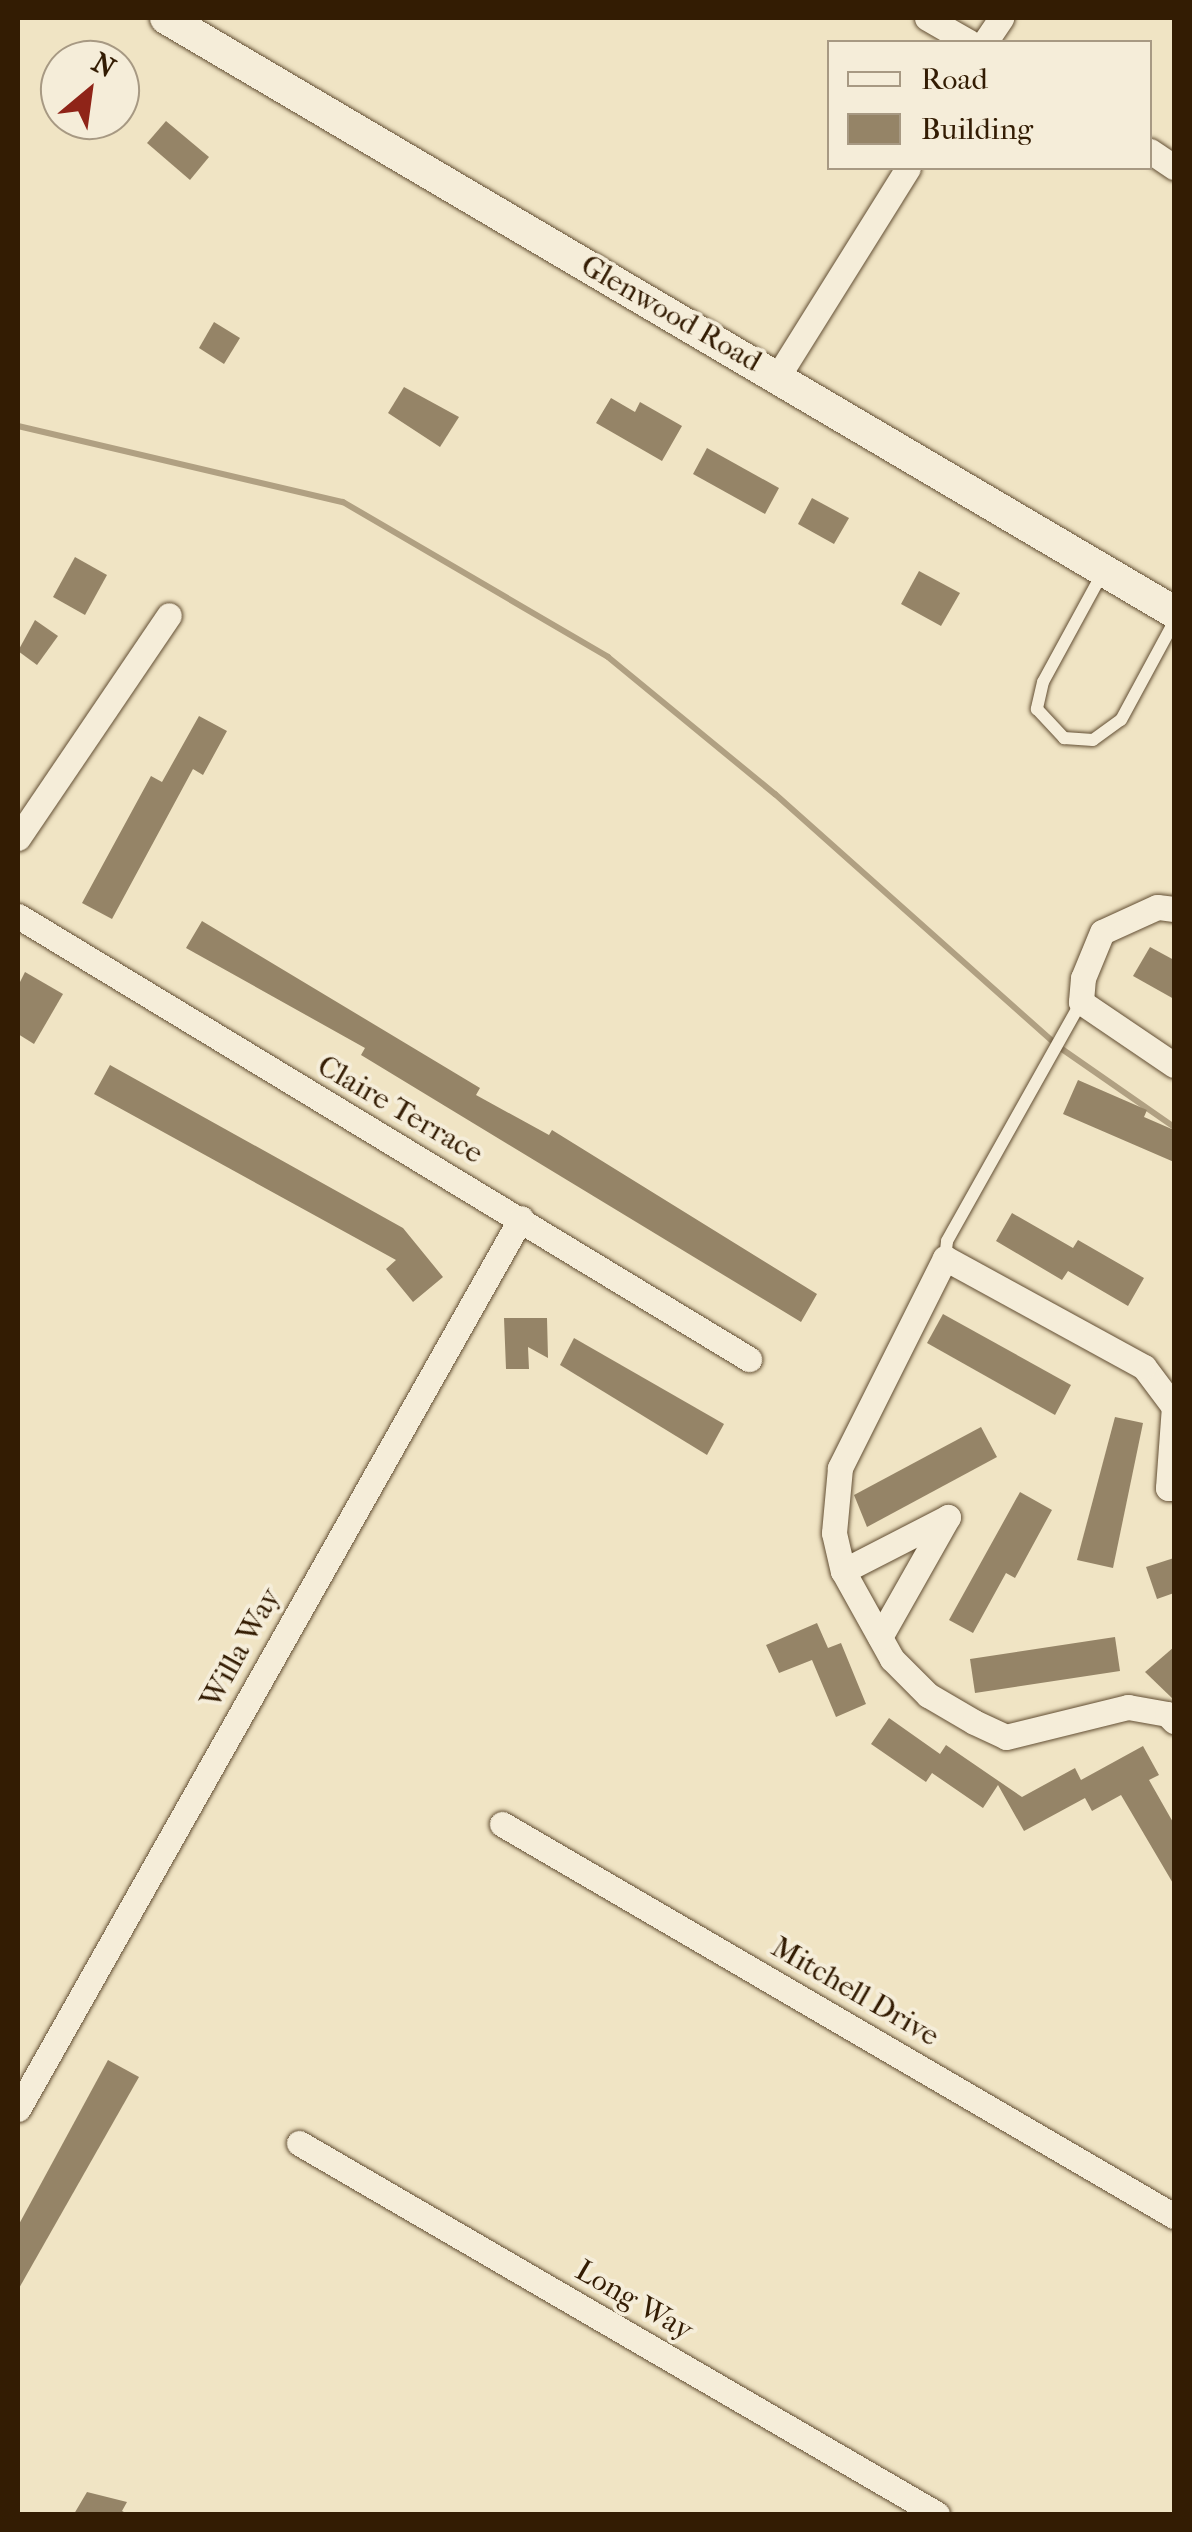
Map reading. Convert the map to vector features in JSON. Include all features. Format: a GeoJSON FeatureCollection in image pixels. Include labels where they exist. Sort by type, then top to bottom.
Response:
{"type":"FeatureCollection","features":[{"type":"Feature","properties":{"kind":"main road","name":"Glenwood Road"},"geometry":{"type":"LineString","coordinates":[[166,18],[1174,612]]}},
{"type":"Feature","properties":{"kind":"street"},"geometry":{"type":"LineString","coordinates":[[928,18],[965,40]]}},
{"type":"Feature","properties":{"kind":"street"},"geometry":{"type":"LineString","coordinates":[[986,40],[1001,18]]}},
{"type":"Feature","properties":{"kind":"street"},"geometry":{"type":"LineString","coordinates":[[1152,153],[1174,166]]}},
{"type":"Feature","properties":{"kind":"street"},"geometry":{"type":"LineString","coordinates":[[778,376],[907,170]]}},
{"type":"Feature","properties":{"kind":"street"},"geometry":{"type":"LineString","coordinates":[[18,838],[169,615]]}},
{"type":"Feature","properties":{"kind":"street"},"geometry":{"type":"LineString","coordinates":[[1166,908],[1102,932],[1083,978],[1081,1002],[1174,1065]]}},
{"type":"Feature","properties":{"kind":"street","name":"Claire Terrace"},"geometry":{"type":"LineString","coordinates":[[18,916],[749,1359]]}},
{"type":"Feature","properties":{"kind":"street","name":"Willa Way"},"geometry":{"type":"LineString","coordinates":[[18,2110],[520,1218]]}},
{"type":"Feature","properties":{"kind":"street"},"geometry":{"type":"LineString","coordinates":[[1174,1488],[1168,1488],[1174,1407],[1144,1367],[946,1258],[840,1468],[834,1532],[843,1571],[880,1637],[928,1694],[1006,1737],[1128,1708],[1167,1714],[1174,1722]]}},
{"type":"Feature","properties":{"kind":"street"},"geometry":{"type":"LineString","coordinates":[[843,1571],[948,1518],[880,1637]]}},
{"type":"Feature","properties":{"kind":"street","name":"Mitchell Drive"},"geometry":{"type":"LineString","coordinates":[[502,1824],[1174,2216]]}},
{"type":"Feature","properties":{"kind":"street","name":"Long Way"},"geometry":{"type":"LineString","coordinates":[[299,2143],[937,2514]]}},
{"type":"Feature","properties":{"kind":"lane"},"geometry":{"type":"LineString","coordinates":[[1104,570],[1043,682],[1037,709],[1064,738],[1092,740],[1121,720],[1174,622]]}},
{"type":"Feature","properties":{"kind":"lane"},"geometry":{"type":"LineString","coordinates":[[946,1258],[947,1241],[1081,1002]]}},
{"type":"Feature","properties":{"kind":"building"},"geometry":{"type":"Polygon","coordinates":[[[166,121],[209,157],[190,180],[147,143],[166,121]]]}},
{"type":"Feature","properties":{"kind":"building"},"geometry":{"type":"Polygon","coordinates":[[[214,322],[240,338],[224,364],[199,348],[214,322]]]}},
{"type":"Feature","properties":{"kind":"building"},"geometry":{"type":"Polygon","coordinates":[[[404,387],[459,417],[440,447],[388,413],[404,387]]]}},
{"type":"Feature","properties":{"kind":"building"},"geometry":{"type":"Polygon","coordinates":[[[611,398],[635,412],[640,402],[682,426],[662,461],[596,423],[611,398]]]}},
{"type":"Feature","properties":{"kind":"building"},"geometry":{"type":"Polygon","coordinates":[[[707,448],[779,488],[765,514],[693,474],[707,448]]]}},
{"type":"Feature","properties":{"kind":"building"},"geometry":{"type":"Polygon","coordinates":[[[812,498],[849,518],[834,544],[798,524],[812,498]]]}},
{"type":"Feature","properties":{"kind":"building"},"geometry":{"type":"Polygon","coordinates":[[[75,557],[107,575],[85,615],[53,597],[75,557]]]}},
{"type":"Feature","properties":{"kind":"building"},"geometry":{"type":"Polygon","coordinates":[[[919,571],[960,593],[941,626],[901,604],[919,571]]]}},
{"type":"Feature","properties":{"kind":"building"},"geometry":{"type":"Polygon","coordinates":[[[35,620],[58,636],[37,665],[18,651],[35,620]]]}},
{"type":"Feature","properties":{"kind":"building"},"geometry":{"type":"Polygon","coordinates":[[[199,716],[227,731],[203,775],[193,769],[112,919],[82,903],[151,776],[162,782],[199,716]]]}},
{"type":"Feature","properties":{"kind":"building"},"geometry":{"type":"Polygon","coordinates":[[[202,921],[480,1088],[476,1095],[549,1135],[552,1130],[817,1294],[801,1322],[361,1055],[365,1048],[186,948],[202,921]]]}},
{"type":"Feature","properties":{"kind":"building"},"geometry":{"type":"Polygon","coordinates":[[[1150,947],[1174,960],[1174,999],[1133,976],[1150,947]]]}},
{"type":"Feature","properties":{"kind":"building"},"geometry":{"type":"Polygon","coordinates":[[[25,972],[63,994],[34,1044],[18,1034],[18,986],[25,972]]]}},
{"type":"Feature","properties":{"kind":"building"},"geometry":{"type":"Polygon","coordinates":[[[110,1065],[403,1228],[443,1277],[413,1302],[386,1269],[396,1260],[94,1094],[110,1065]]]}},
{"type":"Feature","properties":{"kind":"building"},"geometry":{"type":"Polygon","coordinates":[[[1078,1080],[1147,1110],[1144,1117],[1174,1130],[1174,1162],[1063,1114],[1078,1080]]]}},
{"type":"Feature","properties":{"kind":"building"},"geometry":{"type":"Polygon","coordinates":[[[1012,1213],[1073,1248],[1078,1240],[1144,1278],[1128,1306],[1068,1271],[1062,1280],[996,1241],[1012,1213]]]}},
{"type":"Feature","properties":{"kind":"building"},"geometry":{"type":"Polygon","coordinates":[[[943,1314],[1071,1385],[1055,1415],[927,1343],[943,1314]]]}},
{"type":"Feature","properties":{"kind":"building"},"geometry":{"type":"Polygon","coordinates":[[[504,1318],[547,1318],[548,1358],[528,1347],[529,1369],[506,1369],[504,1318]]]}},
{"type":"Feature","properties":{"kind":"building"},"geometry":{"type":"Polygon","coordinates":[[[574,1338],[724,1424],[707,1455],[560,1365],[574,1338]]]}},
{"type":"Feature","properties":{"kind":"building"},"geometry":{"type":"Polygon","coordinates":[[[1115,1417],[1143,1423],[1113,1568],[1077,1560],[1115,1417]]]}},
{"type":"Feature","properties":{"kind":"building"},"geometry":{"type":"Polygon","coordinates":[[[981,1427],[997,1457],[867,1527],[854,1495],[981,1427]]]}},
{"type":"Feature","properties":{"kind":"building"},"geometry":{"type":"Polygon","coordinates":[[[1020,1492],[1052,1510],[1015,1578],[1006,1573],[973,1633],[949,1620],[1020,1492]]]}},
{"type":"Feature","properties":{"kind":"building"},"geometry":{"type":"Polygon","coordinates":[[[1174,1558],[1174,1593],[1157,1599],[1146,1567],[1174,1558]]]}},
{"type":"Feature","properties":{"kind":"building"},"geometry":{"type":"Polygon","coordinates":[[[817,1623],[828,1648],[841,1643],[866,1704],[836,1717],[812,1660],[779,1673],[766,1645],[817,1623]]]}},
{"type":"Feature","properties":{"kind":"building"},"geometry":{"type":"Polygon","coordinates":[[[1115,1637],[1120,1671],[975,1693],[970,1659],[1115,1637]]]}},
{"type":"Feature","properties":{"kind":"building"},"geometry":{"type":"Polygon","coordinates":[[[1174,1647],[1174,1700],[1145,1672],[1174,1647]]]}},
{"type":"Feature","properties":{"kind":"building"},"geometry":{"type":"Polygon","coordinates":[[[889,1718],[940,1754],[946,1745],[1022,1797],[1075,1768],[1081,1780],[1143,1746],[1159,1775],[1149,1780],[1174,1824],[1174,1885],[1121,1795],[1092,1811],[1085,1798],[1024,1831],[998,1785],[983,1808],[932,1773],[926,1782],[871,1744],[889,1718]]]}},
{"type":"Feature","properties":{"kind":"building"},"geometry":{"type":"Polygon","coordinates":[[[108,2060],[139,2077],[18,2290],[18,2226],[108,2060]]]}},
{"type":"Feature","properties":{"kind":"building"},"geometry":{"type":"Polygon","coordinates":[[[87,2492],[127,2502],[122,2511],[128,2514],[74,2514],[87,2492]]]}},
{"type":"Feature","properties":{"kind":"waterway"},"geometry":{"type":"LineString","coordinates":[[18,426],[343,502],[608,657],[775,794],[1059,1047],[1174,1127]]}}]}
